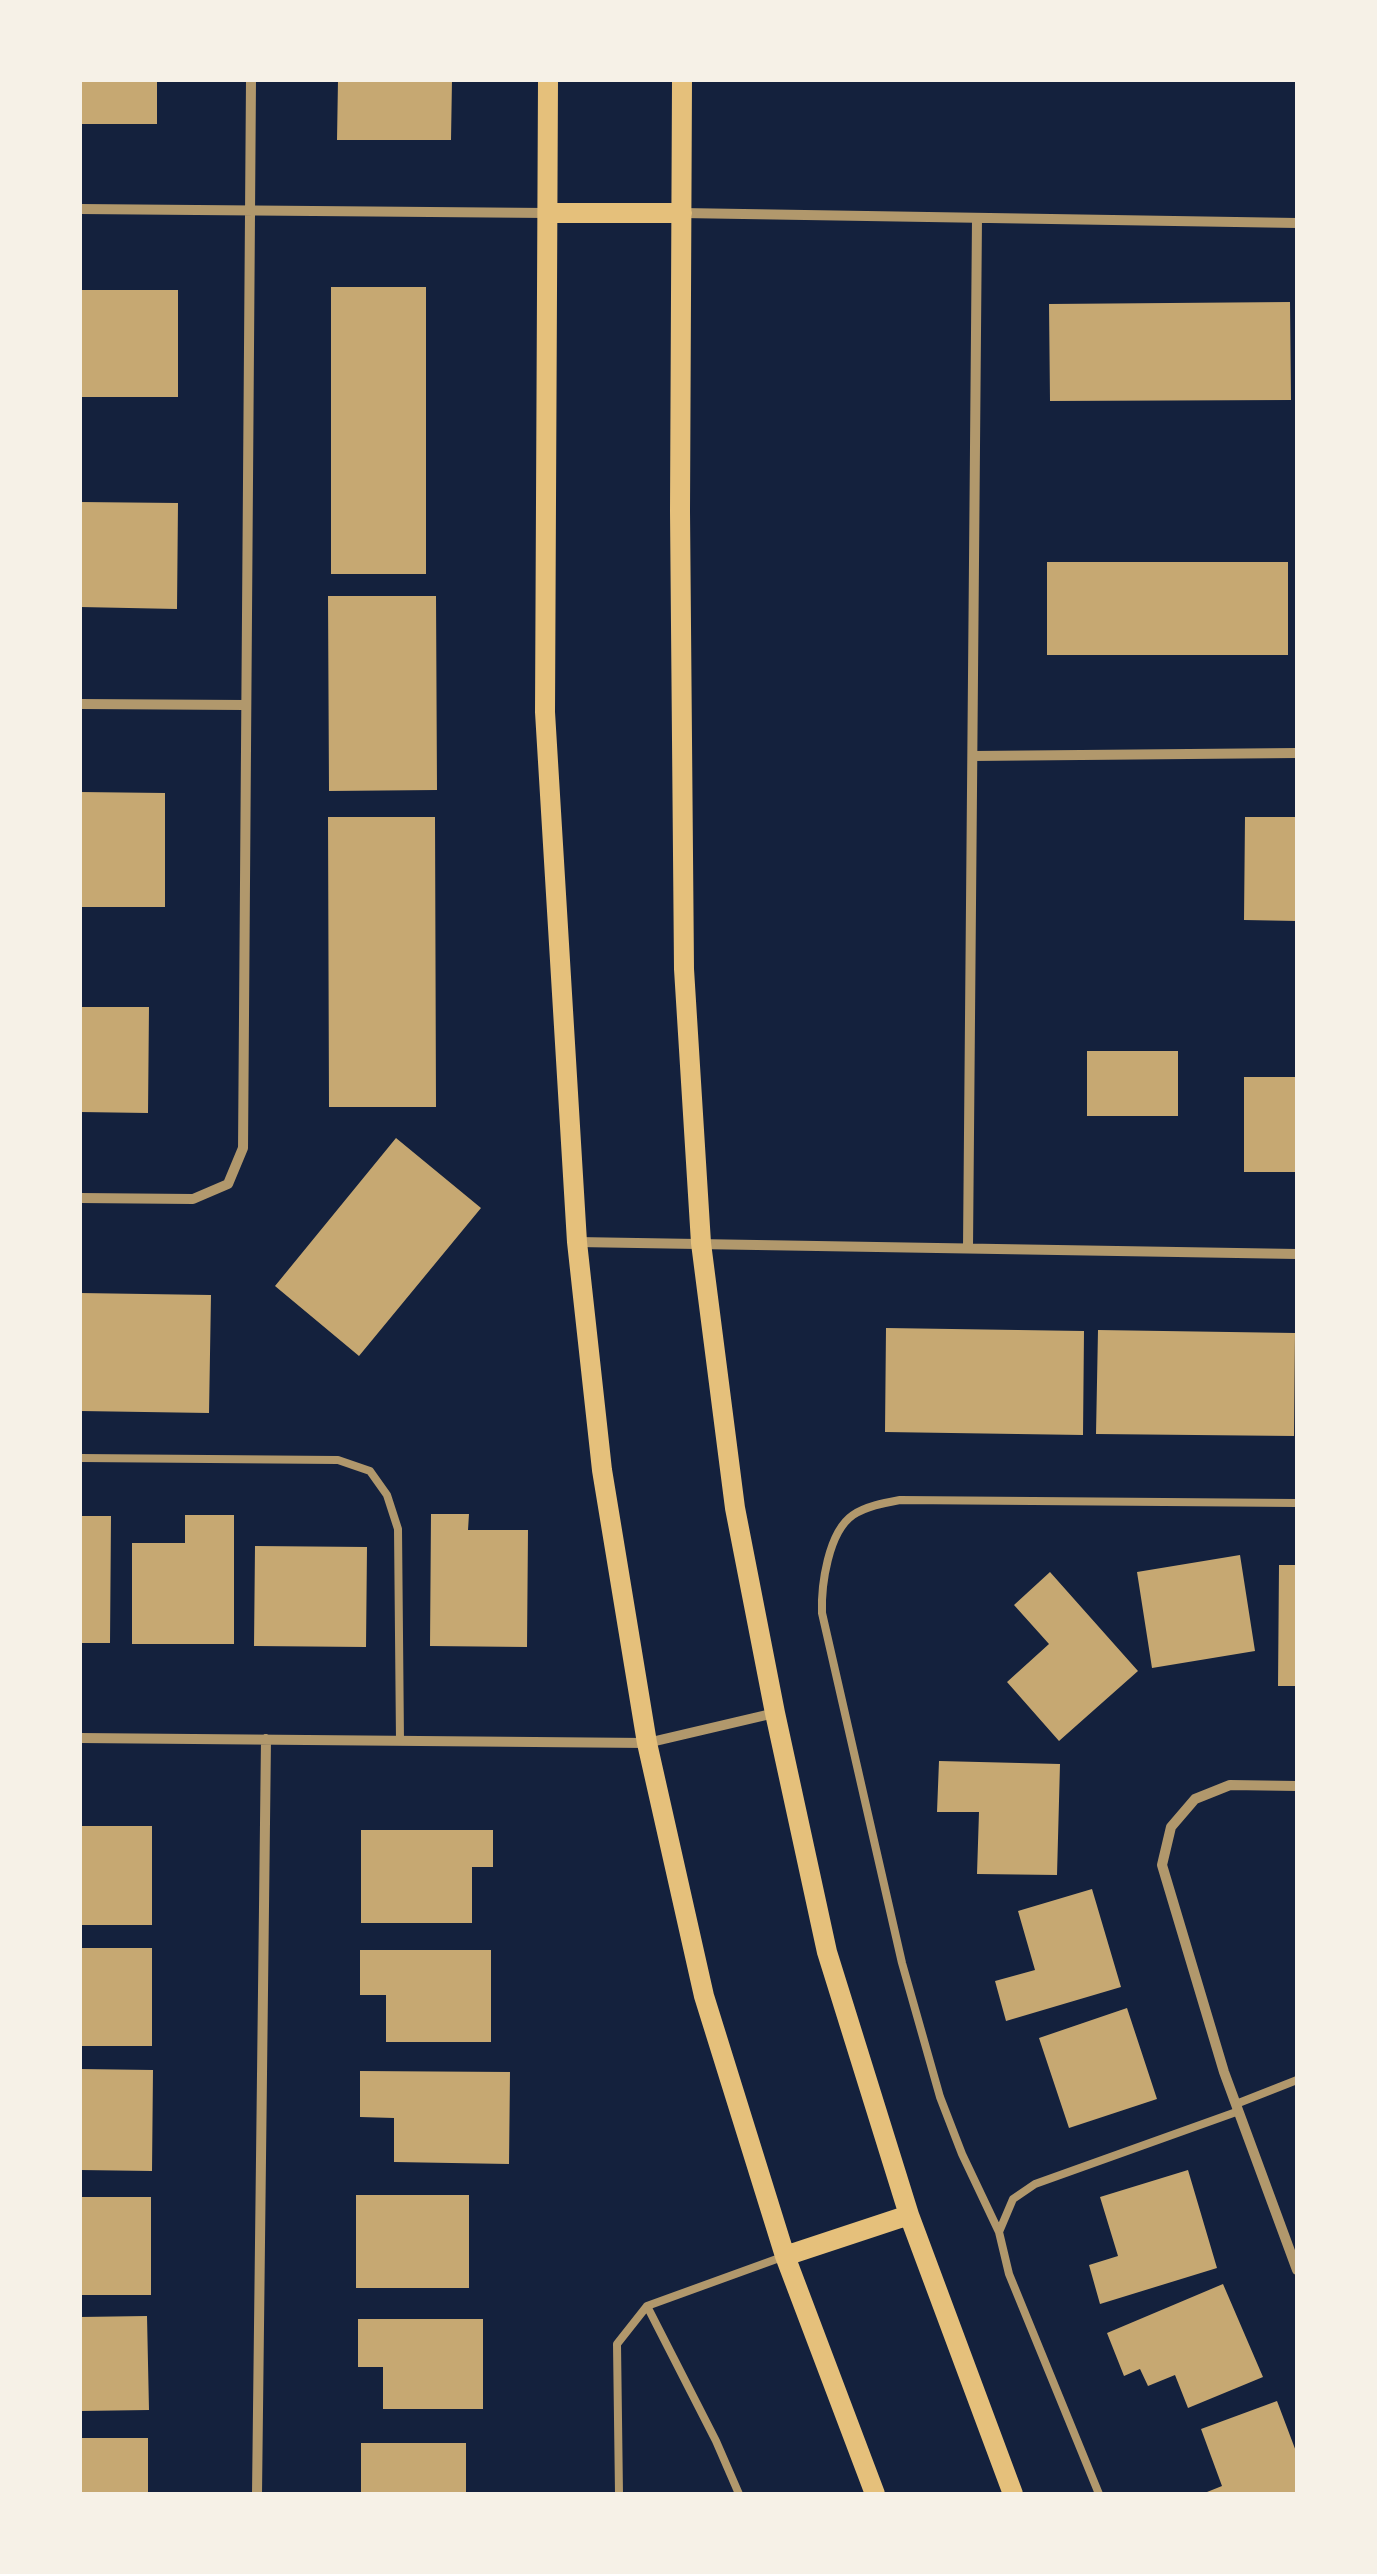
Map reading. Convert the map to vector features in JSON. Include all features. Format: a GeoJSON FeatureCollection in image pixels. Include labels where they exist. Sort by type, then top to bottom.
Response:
{"type":"FeatureCollection","features":[{"type":"Feature","properties":{"kind":"main road"},"geometry":{"type":"LineString","coordinates":[[548,80],[545,712],[577,1242],[602,1470],[647,1744],[704,1996],[785,2256],[875,2494]]}},
{"type":"Feature","properties":{"kind":"main road"},"geometry":{"type":"LineString","coordinates":[[682,80],[684,968],[701,1243],[735,1508],[774,1713],[828,1952],[909,2215],[1012,2494]]}},
{"type":"Feature","properties":{"kind":"main road"},"geometry":{"type":"LineString","coordinates":[[548,213],[682,213]]}},
{"type":"Feature","properties":{"kind":"main road"},"geometry":{"type":"LineString","coordinates":[[785,2256],[909,2215]]}},
{"type":"Feature","properties":{"kind":"street"},"geometry":{"type":"LineString","coordinates":[[80,1198],[193,1199],[228,1184],[243,1148],[251,80]]}},
{"type":"Feature","properties":{"kind":"street"},"geometry":{"type":"LineString","coordinates":[[80,209],[548,213]]}},
{"type":"Feature","properties":{"kind":"street"},"geometry":{"type":"LineString","coordinates":[[682,213],[1297,224]]}},
{"type":"Feature","properties":{"kind":"street"},"geometry":{"type":"LineString","coordinates":[[968,1248],[977,218]]}},
{"type":"Feature","properties":{"kind":"street"},"geometry":{"type":"LineString","coordinates":[[80,704],[245,705]]}},
{"type":"Feature","properties":{"kind":"street"},"geometry":{"type":"LineString","coordinates":[[972,756],[1297,754]]}},
{"type":"Feature","properties":{"kind":"street"},"geometry":{"type":"LineString","coordinates":[[577,1242],[1297,1254]]}},
{"type":"Feature","properties":{"kind":"street"},"geometry":{"type":"LineString","coordinates":[[80,1738],[647,1744],[774,1713]]}},
{"type":"Feature","properties":{"kind":"street"},"geometry":{"type":"LineString","coordinates":[[257,2494],[266,1739]]}},
{"type":"Feature","properties":{"kind":"street"},"geometry":{"type":"LineString","coordinates":[[1297,1786],[1230,1785],[1195,1799],[1171,1827],[1162,1865],[1237,2108],[1297,2270]]}},
{"type":"Feature","properties":{"kind":"lane"},"geometry":{"type":"LineString","coordinates":[[80,1458],[338,1460],[370,1471],[388,1494],[398,1529],[400,1740]]}},
{"type":"Feature","properties":{"kind":"lane"},"geometry":{"type":"LineString","coordinates":[[1099,2494],[1009,2274],[999,2232],[940,2097],[902,1963],[822,1613],[821,1590],[840,1530],[851,1516],[877,1504],[900,1500],[1297,1504]]}},
{"type":"Feature","properties":{"kind":"lane"},"geometry":{"type":"LineString","coordinates":[[999,2232],[1013,2200],[1035,2184],[1237,2108],[1297,2080]]}},
{"type":"Feature","properties":{"kind":"lane"},"geometry":{"type":"LineString","coordinates":[[619,2494],[617,2344],[647,2306],[785,2256]]}},
{"type":"Feature","properties":{"kind":"lane"},"geometry":{"type":"LineString","coordinates":[[647,2306],[739,2494]]}},
{"type":"Feature","properties":{"kind":"building"},"geometry":{"type":"Polygon","coordinates":[[[80,80],[157,80],[157,124],[80,124],[80,80]]]}},
{"type":"Feature","properties":{"kind":"building"},"geometry":{"type":"Polygon","coordinates":[[[338,80],[452,80],[451,140],[337,140],[338,80]]]}},
{"type":"Feature","properties":{"kind":"building"},"geometry":{"type":"Polygon","coordinates":[[[331,287],[426,287],[426,574],[331,574],[331,287]]]}},
{"type":"Feature","properties":{"kind":"building"},"geometry":{"type":"Polygon","coordinates":[[[80,290],[178,290],[178,397],[80,397],[80,290]]]}},
{"type":"Feature","properties":{"kind":"building"},"geometry":{"type":"Polygon","coordinates":[[[1290,302],[1291,400],[1050,401],[1049,304],[1290,302]]]}},
{"type":"Feature","properties":{"kind":"building"},"geometry":{"type":"Polygon","coordinates":[[[80,502],[178,503],[177,609],[80,607],[80,502]]]}},
{"type":"Feature","properties":{"kind":"building"},"geometry":{"type":"Polygon","coordinates":[[[1047,562],[1288,562],[1288,655],[1047,655],[1047,562]]]}},
{"type":"Feature","properties":{"kind":"building"},"geometry":{"type":"Polygon","coordinates":[[[328,596],[436,596],[437,790],[329,791],[328,596]]]}},
{"type":"Feature","properties":{"kind":"building"},"geometry":{"type":"Polygon","coordinates":[[[80,792],[165,793],[165,907],[80,907],[80,792]]]}},
{"type":"Feature","properties":{"kind":"building"},"geometry":{"type":"Polygon","coordinates":[[[328,817],[435,817],[436,1107],[329,1107],[328,817]]]}},
{"type":"Feature","properties":{"kind":"building"},"geometry":{"type":"Polygon","coordinates":[[[1245,817],[1297,817],[1297,921],[1244,920],[1245,817]]]}},
{"type":"Feature","properties":{"kind":"building"},"geometry":{"type":"Polygon","coordinates":[[[80,1007],[149,1007],[148,1113],[80,1112],[80,1007]]]}},
{"type":"Feature","properties":{"kind":"building"},"geometry":{"type":"Polygon","coordinates":[[[1087,1051],[1178,1051],[1178,1116],[1087,1116],[1087,1051]]]}},
{"type":"Feature","properties":{"kind":"building"},"geometry":{"type":"Polygon","coordinates":[[[1244,1077],[1297,1077],[1297,1172],[1244,1172],[1244,1077]]]}},
{"type":"Feature","properties":{"kind":"building"},"geometry":{"type":"Polygon","coordinates":[[[396,1138],[481,1208],[359,1356],[275,1286],[396,1138]]]}},
{"type":"Feature","properties":{"kind":"building"},"geometry":{"type":"Polygon","coordinates":[[[80,1293],[211,1295],[209,1413],[80,1411],[80,1293]]]}},
{"type":"Feature","properties":{"kind":"building"},"geometry":{"type":"Polygon","coordinates":[[[886,1328],[1084,1331],[1083,1435],[885,1432],[886,1328]]]}},
{"type":"Feature","properties":{"kind":"building"},"geometry":{"type":"Polygon","coordinates":[[[1098,1330],[1295,1333],[1294,1436],[1096,1434],[1098,1330]]]}},
{"type":"Feature","properties":{"kind":"building"},"geometry":{"type":"Polygon","coordinates":[[[431,1514],[469,1514],[468,1530],[528,1530],[527,1647],[430,1646],[431,1514]]]}},
{"type":"Feature","properties":{"kind":"building"},"geometry":{"type":"Polygon","coordinates":[[[185,1515],[234,1515],[234,1644],[132,1644],[132,1543],[185,1543],[185,1515]]]}},
{"type":"Feature","properties":{"kind":"building"},"geometry":{"type":"Polygon","coordinates":[[[80,1516],[111,1516],[110,1643],[80,1643],[80,1516]]]}},
{"type":"Feature","properties":{"kind":"building"},"geometry":{"type":"Polygon","coordinates":[[[255,1546],[367,1547],[366,1647],[254,1646],[255,1546]]]}},
{"type":"Feature","properties":{"kind":"building"},"geometry":{"type":"Polygon","coordinates":[[[1240,1555],[1255,1651],[1152,1668],[1137,1572],[1240,1555]]]}},
{"type":"Feature","properties":{"kind":"building"},"geometry":{"type":"Polygon","coordinates":[[[1279,1565],[1297,1565],[1297,1686],[1278,1686],[1279,1565]]]}},
{"type":"Feature","properties":{"kind":"building"},"geometry":{"type":"Polygon","coordinates":[[[1050,1572],[1138,1671],[1059,1741],[1007,1682],[1049,1644],[1014,1605],[1050,1572]]]}},
{"type":"Feature","properties":{"kind":"building"},"geometry":{"type":"Polygon","coordinates":[[[939,1761],[1060,1764],[1057,1875],[977,1874],[979,1812],[937,1812],[939,1761]]]}},
{"type":"Feature","properties":{"kind":"building"},"geometry":{"type":"Polygon","coordinates":[[[80,1826],[152,1826],[152,1925],[80,1925],[80,1826]]]}},
{"type":"Feature","properties":{"kind":"building"},"geometry":{"type":"Polygon","coordinates":[[[361,1830],[493,1830],[493,1867],[472,1867],[472,1923],[361,1923],[361,1830]]]}},
{"type":"Feature","properties":{"kind":"building"},"geometry":{"type":"Polygon","coordinates":[[[1092,1889],[1121,1987],[1006,2021],[995,1981],[1035,1970],[1018,1911],[1092,1889]]]}},
{"type":"Feature","properties":{"kind":"building"},"geometry":{"type":"Polygon","coordinates":[[[80,1948],[152,1948],[152,2046],[80,2046],[80,1948]]]}},
{"type":"Feature","properties":{"kind":"building"},"geometry":{"type":"Polygon","coordinates":[[[360,1950],[491,1950],[491,2042],[386,2042],[386,1995],[360,1995],[360,1950]]]}},
{"type":"Feature","properties":{"kind":"building"},"geometry":{"type":"Polygon","coordinates":[[[1127,2008],[1157,2099],[1069,2128],[1039,2038],[1127,2008]]]}},
{"type":"Feature","properties":{"kind":"building"},"geometry":{"type":"Polygon","coordinates":[[[80,2069],[153,2070],[152,2171],[80,2170],[80,2069]]]}},
{"type":"Feature","properties":{"kind":"building"},"geometry":{"type":"Polygon","coordinates":[[[360,2071],[510,2072],[509,2164],[394,2162],[394,2118],[360,2117],[360,2071]]]}},
{"type":"Feature","properties":{"kind":"building"},"geometry":{"type":"Polygon","coordinates":[[[1188,2170],[1217,2268],[1100,2304],[1089,2265],[1118,2256],[1100,2197],[1188,2170]]]}},
{"type":"Feature","properties":{"kind":"building"},"geometry":{"type":"Polygon","coordinates":[[[356,2195],[469,2195],[469,2288],[356,2288],[356,2195]]]}},
{"type":"Feature","properties":{"kind":"building"},"geometry":{"type":"Polygon","coordinates":[[[80,2197],[151,2197],[151,2295],[80,2295],[80,2197]]]}},
{"type":"Feature","properties":{"kind":"building"},"geometry":{"type":"Polygon","coordinates":[[[1223,2284],[1263,2377],[1188,2408],[1175,2375],[1148,2386],[1140,2369],[1124,2376],[1107,2333],[1223,2284]]]}},
{"type":"Feature","properties":{"kind":"building"},"geometry":{"type":"Polygon","coordinates":[[[147,2316],[149,2410],[80,2411],[80,2317],[147,2316]]]}},
{"type":"Feature","properties":{"kind":"building"},"geometry":{"type":"Polygon","coordinates":[[[358,2319],[483,2319],[483,2409],[383,2409],[383,2367],[358,2367],[358,2319]]]}},
{"type":"Feature","properties":{"kind":"building"},"geometry":{"type":"Polygon","coordinates":[[[1277,2401],[1297,2454],[1297,2494],[1202,2494],[1222,2486],[1201,2429],[1277,2401]]]}},
{"type":"Feature","properties":{"kind":"building"},"geometry":{"type":"Polygon","coordinates":[[[80,2438],[148,2438],[148,2494],[80,2494],[80,2438]]]}},
{"type":"Feature","properties":{"kind":"building"},"geometry":{"type":"Polygon","coordinates":[[[361,2443],[466,2443],[466,2494],[361,2494],[361,2443]]]}}]}
